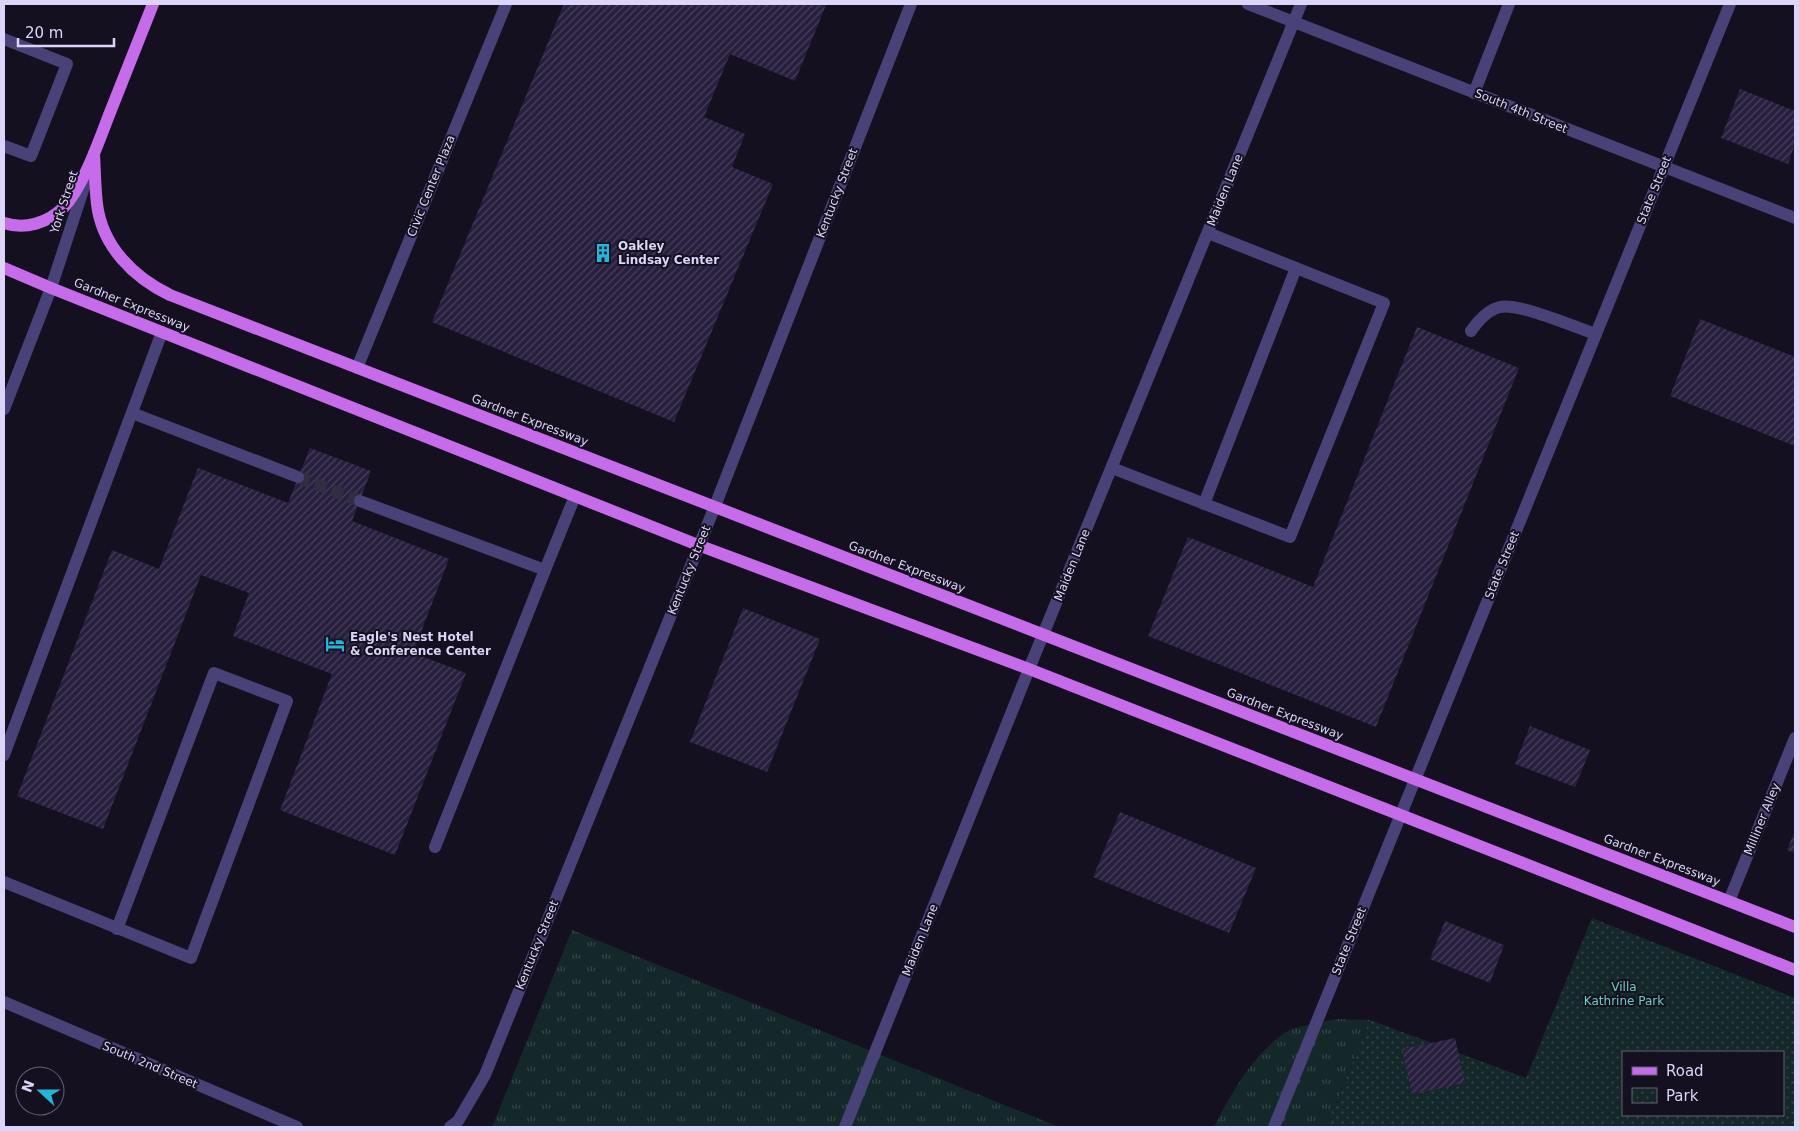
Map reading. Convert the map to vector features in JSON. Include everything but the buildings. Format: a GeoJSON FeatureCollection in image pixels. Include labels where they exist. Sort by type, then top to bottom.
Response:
{"type":"FeatureCollection","features":[{"type":"Feature","properties":{"kind":"main road","name":"York Street"},"geometry":{"type":"LineString","coordinates":[[94,154],[153,4]]}},
{"type":"Feature","properties":{"kind":"main road"},"geometry":{"type":"LineString","coordinates":[[4,223],[11,226],[31,225],[53,216],[70,199],[94,154]]}},
{"type":"Feature","properties":{"kind":"main road","name":"Gardner Expressway"},"geometry":{"type":"LineString","coordinates":[[94,154],[97,204],[102,228],[121,258],[143,279],[170,295],[1795,927]]}},
{"type":"Feature","properties":{"kind":"main road","name":"Gardner Expressway"},"geometry":{"type":"LineString","coordinates":[[4,268],[698,545],[1029,670],[1795,970]]}},
{"type":"Feature","properties":{"kind":"street","name":"Civic Center Plaza"},"geometry":{"type":"LineString","coordinates":[[357,368],[506,4]]}},
{"type":"Feature","properties":{"kind":"street","name":"Kentucky Street"},"geometry":{"type":"LineString","coordinates":[[450,1127],[458,1121],[485,1075],[714,506],[911,4]]}},
{"type":"Feature","properties":{"kind":"street","name":"South 4th Street"},"geometry":{"type":"LineString","coordinates":[[1248,4],[1795,218]]}},
{"type":"Feature","properties":{"kind":"street","name":"Maiden Lane"},"geometry":{"type":"LineString","coordinates":[[845,1127],[1301,4]]}},
{"type":"Feature","properties":{"kind":"street"},"geometry":{"type":"LineString","coordinates":[[1474,93],[1508,4]]}},
{"type":"Feature","properties":{"kind":"street","name":"State Street"},"geometry":{"type":"LineString","coordinates":[[1274,1127],[1730,4]]}},
{"type":"Feature","properties":{"kind":"street"},"geometry":{"type":"LineString","coordinates":[[4,39],[67,64],[31,156],[4,146]]}},
{"type":"Feature","properties":{"kind":"street","name":"York Street"},"geometry":{"type":"LineString","coordinates":[[4,409],[51,288],[94,154]]}},
{"type":"Feature","properties":{"kind":"street"},"geometry":{"type":"LineString","coordinates":[[1112,468],[1290,537],[1384,303],[1208,233]]}},
{"type":"Feature","properties":{"kind":"street"},"geometry":{"type":"LineString","coordinates":[[1204,504],[1296,268]]}},
{"type":"Feature","properties":{"kind":"street"},"geometry":{"type":"LineString","coordinates":[[1471,331],[1479,318],[1499,307],[1518,307],[1596,334]]}},
{"type":"Feature","properties":{"kind":"street"},"geometry":{"type":"LineString","coordinates":[[4,755],[162,332]]}},
{"type":"Feature","properties":{"kind":"street"},"geometry":{"type":"LineString","coordinates":[[132,413],[298,477]]}},
{"type":"Feature","properties":{"kind":"street"},"geometry":{"type":"LineString","coordinates":[[435,847],[575,496]]}},
{"type":"Feature","properties":{"kind":"street"},"geometry":{"type":"LineString","coordinates":[[360,501],[545,570]]}},
{"type":"Feature","properties":{"kind":"street"},"geometry":{"type":"LineString","coordinates":[[4,882],[191,958],[287,701],[214,673],[118,928]]}},
{"type":"Feature","properties":{"kind":"street","name":"Milliner Alley"},"geometry":{"type":"LineString","coordinates":[[1729,901],[1795,738]]}},
{"type":"Feature","properties":{"kind":"street","name":"South 2nd Street"},"geometry":{"type":"LineString","coordinates":[[4,1002],[297,1127]]}},
{"type":"Feature","properties":{"kind":"green space","name":"Villa Kathrine Park"},"geometry":{"type":"Polygon","coordinates":[[[1592,918],[1795,998],[1795,1127],[1326,1127],[1370,1020],[1526,1078],[1592,918]]]}},
{"type":"Feature","properties":{"kind":"green space"},"geometry":{"type":"Polygon","coordinates":[[[572,930],[1059,1127],[492,1127],[572,930]]]}},
{"type":"Feature","properties":{"kind":"green space"},"geometry":{"type":"Polygon","coordinates":[[[1335,1019],[1370,1020],[1326,1127],[1214,1127],[1244,1075],[1274,1041],[1290,1030],[1335,1019]]]}},
{"type":"Feature","properties":{"kind":"tunnel"},"geometry":{"type":"LineString","coordinates":[[298,477],[360,501]]}},
{"type":"Feature","properties":{"kind":"place","name":"Oakley Lindsay Center"},"geometry":{"type":"Point","coordinates":[603,253]}},
{"type":"Feature","properties":{"kind":"place","name":"Eagle's Nest Hotel & Conference Center"},"geometry":{"type":"Point","coordinates":[335,644]}}]}
